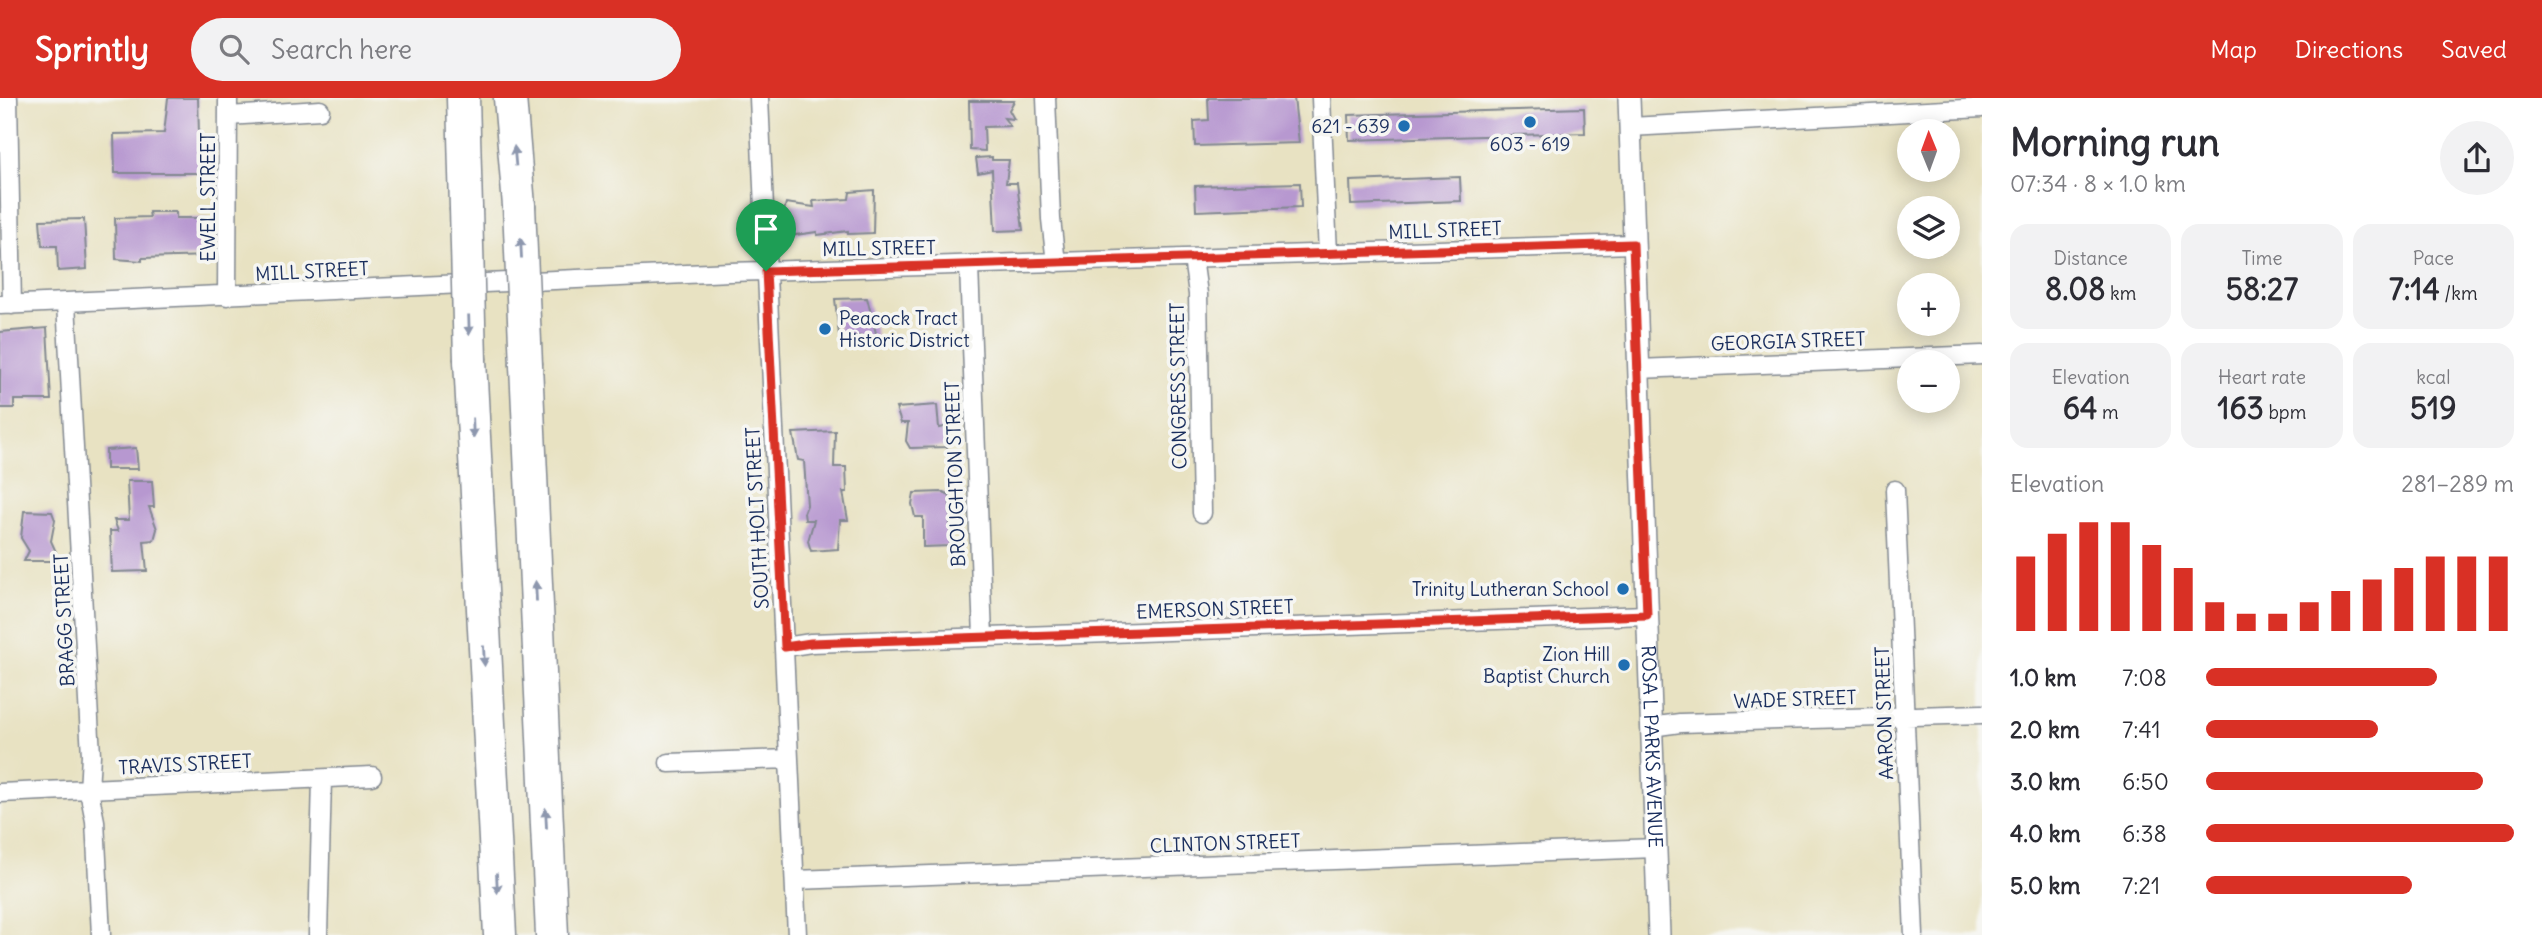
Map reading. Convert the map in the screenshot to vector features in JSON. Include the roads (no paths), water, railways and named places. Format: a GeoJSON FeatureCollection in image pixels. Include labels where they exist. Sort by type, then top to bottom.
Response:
{"type":"FeatureCollection","features":[{"type":"Feature","properties":{"kind":"highway"},"geometry":{"type":"LineString","coordinates":[[511,100],[519,206],[552,935]]}},
{"type":"Feature","properties":{"kind":"highway"},"geometry":{"type":"LineString","coordinates":[[462,105],[470,360],[500,935]]}},
{"type":"Feature","properties":{"kind":"street"},"geometry":{"type":"LineString","coordinates":[[6,305],[8,98]]}},
{"type":"Feature","properties":{"kind":"street","name":"SOUTH HOLT STREET"},"geometry":{"type":"LineString","coordinates":[[759,98],[797,935]]}},
{"type":"Feature","properties":{"kind":"street"},"geometry":{"type":"LineString","coordinates":[[1046,98],[1051,219],[1056,263]]}},
{"type":"Feature","properties":{"kind":"street"},"geometry":{"type":"LineString","coordinates":[[1321,98],[1328,254]]}},
{"type":"Feature","properties":{"kind":"street","name":"ROSA L PARKS AVENUE"},"geometry":{"type":"LineString","coordinates":[[1629,98],[1659,935]]}},
{"type":"Feature","properties":{"kind":"street"},"geometry":{"type":"LineString","coordinates":[[228,107],[320,110]]}},
{"type":"Feature","properties":{"kind":"street","name":"EWELL STREET"},"geometry":{"type":"LineString","coordinates":[[227,296],[228,107]]}},
{"type":"Feature","properties":{"kind":"street"},"geometry":{"type":"LineString","coordinates":[[1630,127],[1982,108]]}},
{"type":"Feature","properties":{"kind":"street","name":"MILL STREET"},"geometry":{"type":"LineString","coordinates":[[6,305],[766,271],[1633,244]]}},
{"type":"Feature","properties":{"kind":"street","name":"CONGRESS STREET"},"geometry":{"type":"LineString","coordinates":[[1193,258],[1198,294],[1202,513]]}},
{"type":"Feature","properties":{"kind":"street","name":"BROUGHTON STREET"},"geometry":{"type":"LineString","coordinates":[[969,266],[983,637]]}},
{"type":"Feature","properties":{"kind":"street","name":"BRAGG STREET"},"geometry":{"type":"LineString","coordinates":[[66,303],[91,755],[89,791],[95,821],[101,935]]}},
{"type":"Feature","properties":{"kind":"street","name":"GEORGIA STREET"},"geometry":{"type":"LineString","coordinates":[[1639,369],[1982,355]]}},
{"type":"Feature","properties":{"kind":"street","name":"AARON STREET"},"geometry":{"type":"LineString","coordinates":[[1895,490],[1914,935]]}},
{"type":"Feature","properties":{"kind":"street","name":"EMERSON STREET"},"geometry":{"type":"LineString","coordinates":[[785,647],[983,637],[1647,615]]}},
{"type":"Feature","properties":{"kind":"street","name":"WADE STREET"},"geometry":{"type":"LineString","coordinates":[[1651,727],[1680,723],[1982,714]]}},
{"type":"Feature","properties":{"kind":"street"},"geometry":{"type":"LineString","coordinates":[[669,763],[789,760]]}},
{"type":"Feature","properties":{"kind":"street","name":"TRAVIS STREET"},"geometry":{"type":"LineString","coordinates":[[0,793],[372,776]]}},
{"type":"Feature","properties":{"kind":"street"},"geometry":{"type":"LineString","coordinates":[[318,935],[322,779]]}},
{"type":"Feature","properties":{"kind":"street","name":"CLINTON STREET"},"geometry":{"type":"LineString","coordinates":[[795,880],[1656,848]]}},
{"type":"Feature","properties":{"kind":"place","name":"603 - 619"},"geometry":{"type":"Point","coordinates":[1530,122]}},
{"type":"Feature","properties":{"kind":"place","name":"621 - 639"},"geometry":{"type":"Point","coordinates":[1404,126]}},
{"type":"Feature","properties":{"kind":"place","name":"Peacock Tract Historic District"},"geometry":{"type":"Point","coordinates":[825,329]}},
{"type":"Feature","properties":{"kind":"place","name":"Trinity Lutheran School"},"geometry":{"type":"Point","coordinates":[1623,589]}},
{"type":"Feature","properties":{"kind":"place","name":"Zion Hill Baptist Church"},"geometry":{"type":"Point","coordinates":[1624,665]}}]}
